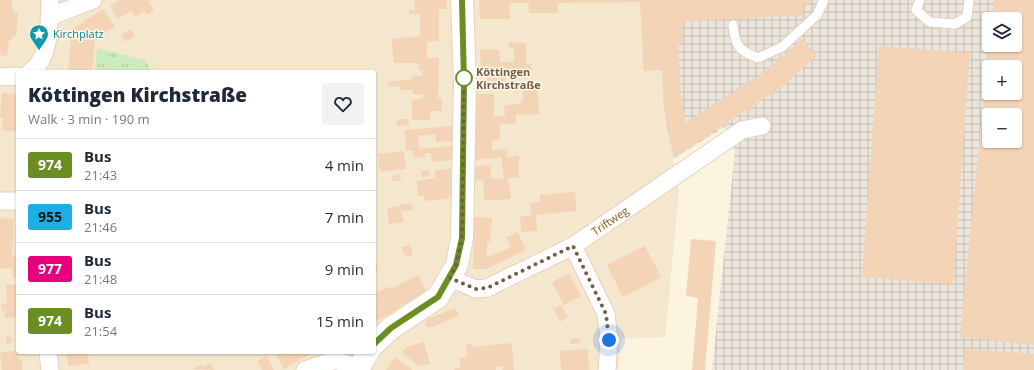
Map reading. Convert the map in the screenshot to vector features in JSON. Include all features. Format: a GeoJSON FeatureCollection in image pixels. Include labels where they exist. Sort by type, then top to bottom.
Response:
{"type":"FeatureCollection","features":[{"type":"Feature","properties":{"kind":"main road"},"geometry":{"type":"LineString","coordinates":[[376,342],[391,328],[438,297],[456,265],[462,238],[464,82],[462,0]]}},
{"type":"Feature","properties":{"kind":"street"},"geometry":{"type":"LineString","coordinates":[[34,70],[37,68],[44,54],[50,0]]}},
{"type":"Feature","properties":{"kind":"street"},"geometry":{"type":"LineString","coordinates":[[49,17],[93,0]]}},
{"type":"Feature","properties":{"kind":"street"},"geometry":{"type":"LineString","coordinates":[[0,77],[16,76]]}},
{"type":"Feature","properties":{"kind":"street","name":"Triftweg"},"geometry":{"type":"LineString","coordinates":[[450,278],[476,289],[487,288],[573,246],[742,130],[762,126]]}},
{"type":"Feature","properties":{"kind":"street"},"geometry":{"type":"LineString","coordinates":[[0,201],[16,202]]}},
{"type":"Feature","properties":{"kind":"street"},"geometry":{"type":"LineString","coordinates":[[573,246],[606,314],[609,340],[607,370]]}},
{"type":"Feature","properties":{"kind":"street"},"geometry":{"type":"LineString","coordinates":[[48,354],[50,370]]}},
{"type":"Feature","properties":{"kind":"street"},"geometry":{"type":"LineString","coordinates":[[305,370],[335,360],[361,363]]}},
{"type":"Feature","properties":{"kind":"lane"},"geometry":{"type":"LineString","coordinates":[[733,25],[735,40],[744,53],[758,58],[782,47],[817,14],[824,0]]}},
{"type":"Feature","properties":{"kind":"lane"},"geometry":{"type":"LineString","coordinates":[[920,0],[916,10],[930,22],[955,24],[967,17],[969,0]]}},
{"type":"Feature","properties":{"kind":"shaded area"},"geometry":{"type":"Polygon","coordinates":[[[0,0],[640,0],[645,71],[662,70],[663,107],[679,192],[665,337],[621,339],[618,370],[0,370],[0,0]]]}},
{"type":"Feature","properties":{"kind":"shaded area"},"geometry":{"type":"Polygon","coordinates":[[[640,0],[1034,0],[1034,370],[712,370],[735,151],[725,127],[673,159],[663,107],[662,70],[644,71],[640,0]]]}},
{"type":"Feature","properties":{"kind":"green space"},"geometry":{"type":"Polygon","coordinates":[[[97,48],[145,60],[151,70],[95,70],[97,48]]]}},
{"type":"Feature","properties":{"kind":"building"},"geometry":{"type":"Polygon","coordinates":[[[0,0],[12,0],[12,10],[14,9],[14,13],[18,13],[16,37],[12,36],[12,40],[9,40],[7,56],[0,55],[0,0]]]}},
{"type":"Feature","properties":{"kind":"building"},"geometry":{"type":"Polygon","coordinates":[[[119,0],[152,0],[149,2],[154,10],[147,15],[145,11],[135,17],[131,11],[118,19],[110,6],[119,0]]]}},
{"type":"Feature","properties":{"kind":"building"},"geometry":{"type":"Polygon","coordinates":[[[415,0],[446,0],[447,9],[439,9],[439,41],[427,42],[427,58],[439,58],[438,98],[442,98],[442,111],[430,111],[430,120],[412,120],[412,100],[423,99],[423,94],[413,94],[413,90],[400,90],[400,86],[389,87],[388,82],[413,79],[413,76],[422,76],[423,71],[419,71],[419,63],[394,63],[391,39],[420,36],[420,14],[409,15],[409,10],[415,10],[415,0]]]}},
{"type":"Feature","properties":{"kind":"building"},"geometry":{"type":"Polygon","coordinates":[[[479,0],[812,0],[812,3],[803,4],[803,15],[682,22],[683,43],[678,44],[681,97],[686,123],[768,69],[802,39],[817,56],[783,86],[674,158],[664,106],[662,70],[644,71],[640,2],[558,3],[558,13],[529,13],[529,3],[509,3],[510,19],[480,19],[479,0]]]}},
{"type":"Feature","properties":{"kind":"building"},"geometry":{"type":"Polygon","coordinates":[[[994,0],[1034,0],[1034,345],[960,337],[982,115],[982,148],[1022,148],[1022,108],[983,108],[984,100],[1022,100],[1022,60],[988,60],[988,52],[1022,52],[1022,12],[993,12],[994,0]]]}},
{"type":"Feature","properties":{"kind":"building"},"geometry":{"type":"Polygon","coordinates":[[[103,9],[115,27],[95,39],[92,70],[68,70],[72,29],[103,9]]]}},
{"type":"Feature","properties":{"kind":"building"},"geometry":{"type":"Polygon","coordinates":[[[131,29],[135,36],[125,42],[121,34],[131,29]]]}},
{"type":"Feature","properties":{"kind":"building"},"geometry":{"type":"Polygon","coordinates":[[[509,42],[526,43],[526,64],[532,64],[532,70],[481,70],[480,50],[499,50],[500,62],[514,62],[514,48],[509,48],[509,42]]]}},
{"type":"Feature","properties":{"kind":"building"},"geometry":{"type":"Polygon","coordinates":[[[879,46],[970,53],[953,284],[862,277],[879,46]]]}},
{"type":"Feature","properties":{"kind":"building"},"geometry":{"type":"Polygon","coordinates":[[[504,76],[505,81],[486,81],[486,77],[504,76]]]}},
{"type":"Feature","properties":{"kind":"building"},"geometry":{"type":"Polygon","coordinates":[[[537,82],[539,114],[516,115],[516,123],[500,124],[500,139],[492,140],[492,150],[507,149],[507,157],[519,156],[519,177],[508,178],[511,199],[484,201],[483,180],[474,181],[474,167],[491,165],[491,179],[504,178],[501,157],[474,160],[475,94],[494,94],[494,116],[505,116],[504,105],[521,104],[520,102],[523,102],[522,83],[537,82]]]}},
{"type":"Feature","properties":{"kind":"building"},"geometry":{"type":"Polygon","coordinates":[[[2,93],[16,94],[16,132],[2,130],[3,118],[0,118],[2,93]]]}},
{"type":"Feature","properties":{"kind":"building"},"geometry":{"type":"Polygon","coordinates":[[[397,119],[409,119],[409,125],[397,126],[397,119]]]}},
{"type":"Feature","properties":{"kind":"building"},"geometry":{"type":"Polygon","coordinates":[[[453,126],[453,141],[436,142],[435,134],[418,136],[419,149],[453,146],[453,160],[432,162],[431,153],[425,153],[425,157],[414,158],[413,150],[406,151],[405,130],[453,126]]]}},
{"type":"Feature","properties":{"kind":"building"},"geometry":{"type":"Polygon","coordinates":[[[404,151],[406,169],[380,172],[378,154],[404,151]]]}},
{"type":"Feature","properties":{"kind":"building"},"geometry":{"type":"Polygon","coordinates":[[[453,168],[453,198],[429,201],[425,200],[424,195],[418,196],[417,181],[435,178],[435,171],[453,168]]]}},
{"type":"Feature","properties":{"kind":"building"},"geometry":{"type":"Polygon","coordinates":[[[429,170],[430,176],[422,177],[421,171],[429,170]]]}},
{"type":"Feature","properties":{"kind":"building"},"geometry":{"type":"Polygon","coordinates":[[[400,174],[401,181],[393,181],[392,176],[400,174]]]}},
{"type":"Feature","properties":{"kind":"building"},"geometry":{"type":"Polygon","coordinates":[[[575,192],[577,211],[536,215],[537,231],[521,232],[520,217],[532,215],[530,203],[540,202],[540,195],[575,192]]]}},
{"type":"Feature","properties":{"kind":"building"},"geometry":{"type":"Polygon","coordinates":[[[412,203],[413,210],[401,211],[400,204],[412,203]]]}},
{"type":"Feature","properties":{"kind":"building"},"geometry":{"type":"Polygon","coordinates":[[[399,206],[404,222],[389,224],[387,208],[399,206]]]}},
{"type":"Feature","properties":{"kind":"building"},"geometry":{"type":"Polygon","coordinates":[[[474,217],[492,218],[490,242],[487,242],[487,257],[511,247],[506,237],[518,232],[526,250],[487,269],[473,269],[474,217]]]}},
{"type":"Feature","properties":{"kind":"building"},"geometry":{"type":"Polygon","coordinates":[[[0,218],[14,219],[12,256],[16,255],[16,278],[13,278],[12,268],[0,269],[0,218]]]}},
{"type":"Feature","properties":{"kind":"building"},"geometry":{"type":"Polygon","coordinates":[[[691,239],[716,241],[705,370],[692,370],[698,298],[686,296],[691,239]]]}},
{"type":"Feature","properties":{"kind":"building"},"geometry":{"type":"Polygon","coordinates":[[[410,245],[413,255],[405,257],[402,247],[410,245]]]}},
{"type":"Feature","properties":{"kind":"building"},"geometry":{"type":"Polygon","coordinates":[[[645,246],[661,277],[623,297],[607,265],[645,246]]]}},
{"type":"Feature","properties":{"kind":"building"},"geometry":{"type":"Polygon","coordinates":[[[376,259],[378,273],[376,274],[376,259]]]}},
{"type":"Feature","properties":{"kind":"building"},"geometry":{"type":"Polygon","coordinates":[[[569,273],[581,296],[564,305],[552,282],[569,273]]]}},
{"type":"Feature","properties":{"kind":"building"},"geometry":{"type":"Polygon","coordinates":[[[418,275],[427,292],[376,321],[376,293],[390,286],[391,289],[418,275]]]}},
{"type":"Feature","properties":{"kind":"building"},"geometry":{"type":"Polygon","coordinates":[[[16,284],[16,317],[5,318],[5,311],[2,311],[1,304],[7,303],[6,285],[16,284]]]}},
{"type":"Feature","properties":{"kind":"building"},"geometry":{"type":"Polygon","coordinates":[[[561,305],[568,317],[560,322],[554,309],[561,305]]]}},
{"type":"Feature","properties":{"kind":"building"},"geometry":{"type":"Polygon","coordinates":[[[456,308],[459,316],[432,327],[426,327],[425,323],[429,318],[456,308]]]}},
{"type":"Feature","properties":{"kind":"building"},"geometry":{"type":"Polygon","coordinates":[[[6,336],[11,336],[12,343],[6,343],[6,336]]]}},
{"type":"Feature","properties":{"kind":"building"},"geometry":{"type":"Polygon","coordinates":[[[579,338],[580,343],[570,344],[570,339],[579,338]]]}},
{"type":"Feature","properties":{"kind":"building"},"geometry":{"type":"Polygon","coordinates":[[[424,342],[430,364],[419,366],[402,352],[406,347],[424,342]]]}},
{"type":"Feature","properties":{"kind":"building"},"geometry":{"type":"Polygon","coordinates":[[[512,343],[514,370],[503,370],[502,366],[496,367],[496,370],[455,370],[455,368],[460,368],[459,358],[467,357],[466,345],[472,344],[473,347],[512,343]]]}},
{"type":"Feature","properties":{"kind":"building"},"geometry":{"type":"Polygon","coordinates":[[[588,349],[589,370],[561,370],[560,351],[588,349]]]}},
{"type":"Feature","properties":{"kind":"building"},"geometry":{"type":"Polygon","coordinates":[[[965,349],[1034,354],[1034,370],[963,370],[965,349]]]}},
{"type":"Feature","properties":{"kind":"building"},"geometry":{"type":"Polygon","coordinates":[[[16,351],[16,354],[18,354],[19,360],[22,359],[22,370],[2,370],[0,352],[16,351]]]}},
{"type":"Feature","properties":{"kind":"building"},"geometry":{"type":"Polygon","coordinates":[[[67,354],[88,354],[89,364],[68,366],[67,354]]]}},
{"type":"Feature","properties":{"kind":"building"},"geometry":{"type":"Polygon","coordinates":[[[276,354],[311,354],[284,369],[276,354]]]}},
{"type":"Feature","properties":{"kind":"building"},"geometry":{"type":"Polygon","coordinates":[[[267,356],[274,370],[262,370],[257,361],[267,356]]]}},
{"type":"Feature","properties":{"kind":"building"},"geometry":{"type":"Polygon","coordinates":[[[395,357],[413,370],[386,370],[395,357]]]}},
{"type":"Feature","properties":{"kind":"building"},"geometry":{"type":"Polygon","coordinates":[[[210,363],[214,370],[194,369],[202,364],[204,367],[210,363]]]}},
{"type":"Feature","properties":{"kind":"bus line","name":"974"},"geometry":{"type":"LineString","coordinates":[[376,342],[391,328],[438,297],[456,265],[462,238],[464,82],[462,0]]}},
{"type":"Feature","properties":{"kind":"place","name":"Kirchplatz"},"geometry":{"type":"Point","coordinates":[39,51]}},
{"type":"Feature","properties":{"kind":"place","name":"Köttingen Kirchstraße"},"geometry":{"type":"Point","coordinates":[464,78]}},
{"type":"Feature","properties":{"kind":"route"},"geometry":{"type":"LineString","coordinates":[[464,78],[462,238],[456,265],[450,278],[476,289],[487,288],[573,246],[606,314],[609,340]]}}]}
